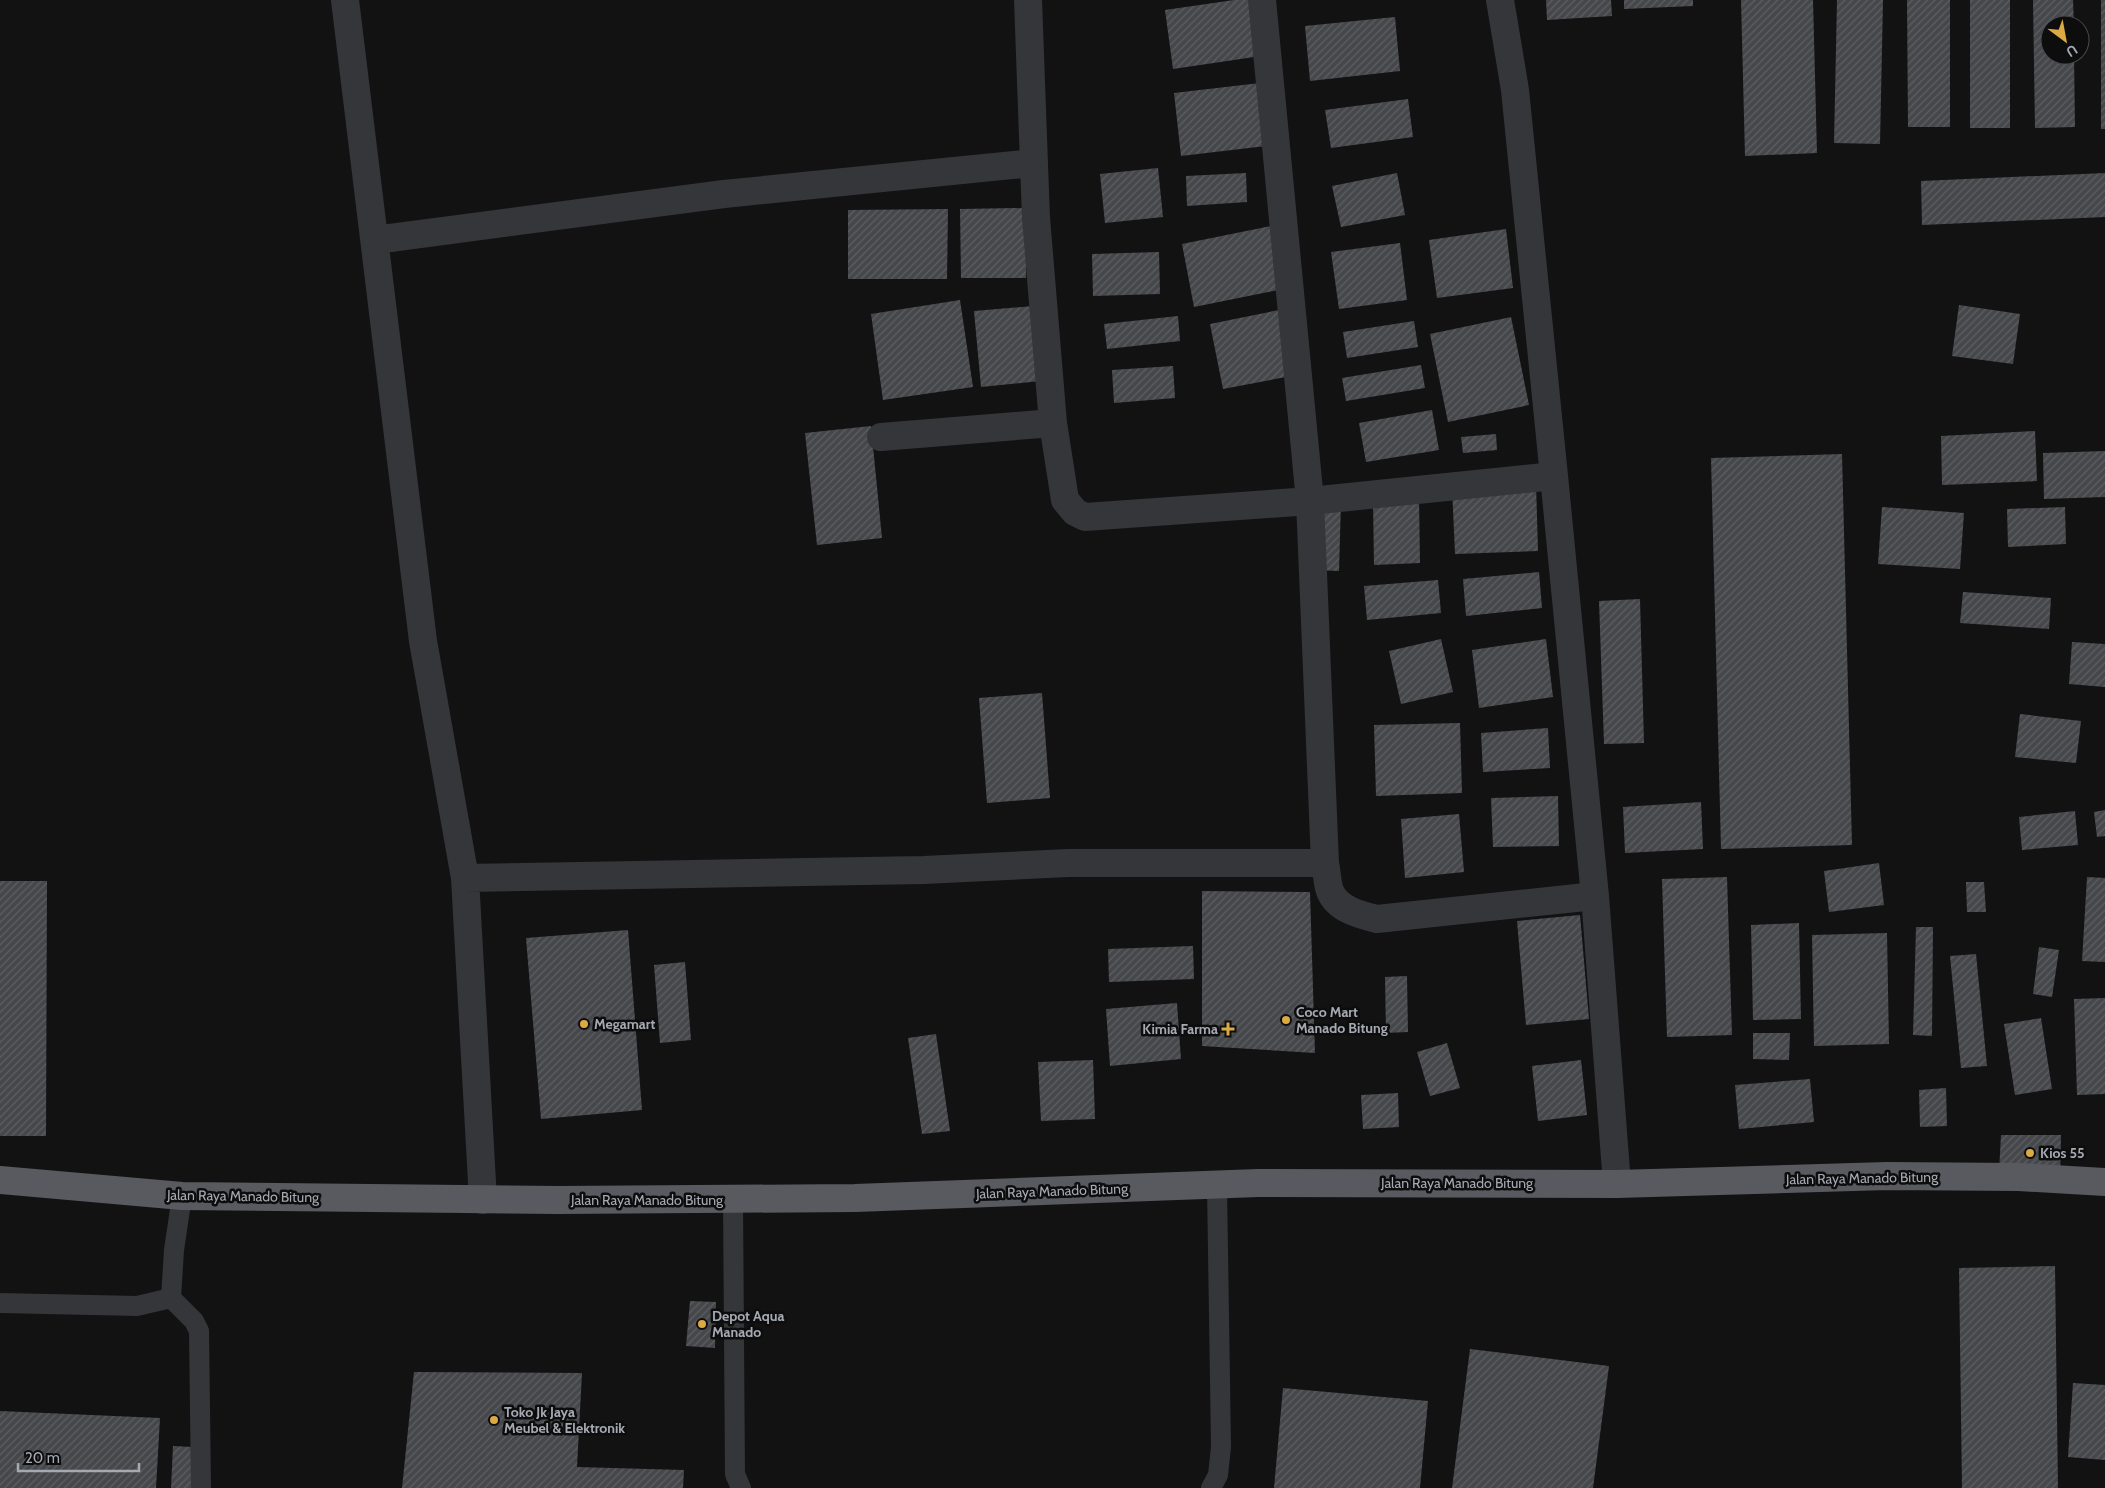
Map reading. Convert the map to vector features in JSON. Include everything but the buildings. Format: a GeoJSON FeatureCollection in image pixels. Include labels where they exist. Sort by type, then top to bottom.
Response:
{"type":"FeatureCollection","features":[{"type":"Feature","properties":{"kind":"highway","name":"Jalan Raya Manado Bitung"},"geometry":{"type":"LineString","coordinates":[[0,1180],[182,1196],[483,1200],[855,1198],[1258,1183],[1617,1184],[1887,1176],[2018,1178],[2105,1182]]}},
{"type":"Feature","properties":{"kind":"street"},"geometry":{"type":"LineString","coordinates":[[345,0],[424,641],[465,878],[483,1200]]}},
{"type":"Feature","properties":{"kind":"street"},"geometry":{"type":"LineString","coordinates":[[1028,0],[1036,218],[1053,423],[1065,500],[1075,512],[1085,517],[1310,501],[1554,476]]}},
{"type":"Feature","properties":{"kind":"street"},"geometry":{"type":"LineString","coordinates":[[1262,0],[1310,501],[1325,863],[1330,892],[1344,908],[1355,914],[1377,919],[1595,896]]}},
{"type":"Feature","properties":{"kind":"street"},"geometry":{"type":"LineString","coordinates":[[1500,0],[1515,90],[1554,476],[1595,896],[1617,1184]]}},
{"type":"Feature","properties":{"kind":"street"},"geometry":{"type":"LineString","coordinates":[[375,240],[724,194],[1034,163]]}},
{"type":"Feature","properties":{"kind":"street"},"geometry":{"type":"LineString","coordinates":[[881,437],[1053,423]]}},
{"type":"Feature","properties":{"kind":"street"},"geometry":{"type":"LineString","coordinates":[[465,878],[924,870],[1068,863],[1325,863]]}},
{"type":"Feature","properties":{"kind":"lane"},"geometry":{"type":"LineString","coordinates":[[1211,1488],[1218,1475],[1221,1447],[1217,1185]]}},
{"type":"Feature","properties":{"kind":"lane"},"geometry":{"type":"LineString","coordinates":[[182,1196],[174,1250],[171,1298],[194,1321],[199,1331],[201,1488]]}},
{"type":"Feature","properties":{"kind":"lane"},"geometry":{"type":"LineString","coordinates":[[733,1200],[735,1474],[741,1488]]}},
{"type":"Feature","properties":{"kind":"lane"},"geometry":{"type":"LineString","coordinates":[[0,1303],[137,1306],[171,1298]]}},
{"type":"Feature","properties":{"kind":"place","name":"Coco Mart Manado Bitung"},"geometry":{"type":"Point","coordinates":[1286,1020]}},
{"type":"Feature","properties":{"kind":"place","name":"Megamart"},"geometry":{"type":"Point","coordinates":[584,1024]}},
{"type":"Feature","properties":{"kind":"place","name":"Kimia Farma"},"geometry":{"type":"Point","coordinates":[1228,1029]}},
{"type":"Feature","properties":{"kind":"place","name":"Kios 55"},"geometry":{"type":"Point","coordinates":[2030,1153]}},
{"type":"Feature","properties":{"kind":"place","name":"Depot Aqua Manado"},"geometry":{"type":"Point","coordinates":[702,1324]}},
{"type":"Feature","properties":{"kind":"place","name":"Toko Jk Jaya Meubel & Elektronik"},"geometry":{"type":"Point","coordinates":[494,1420]}}]}
